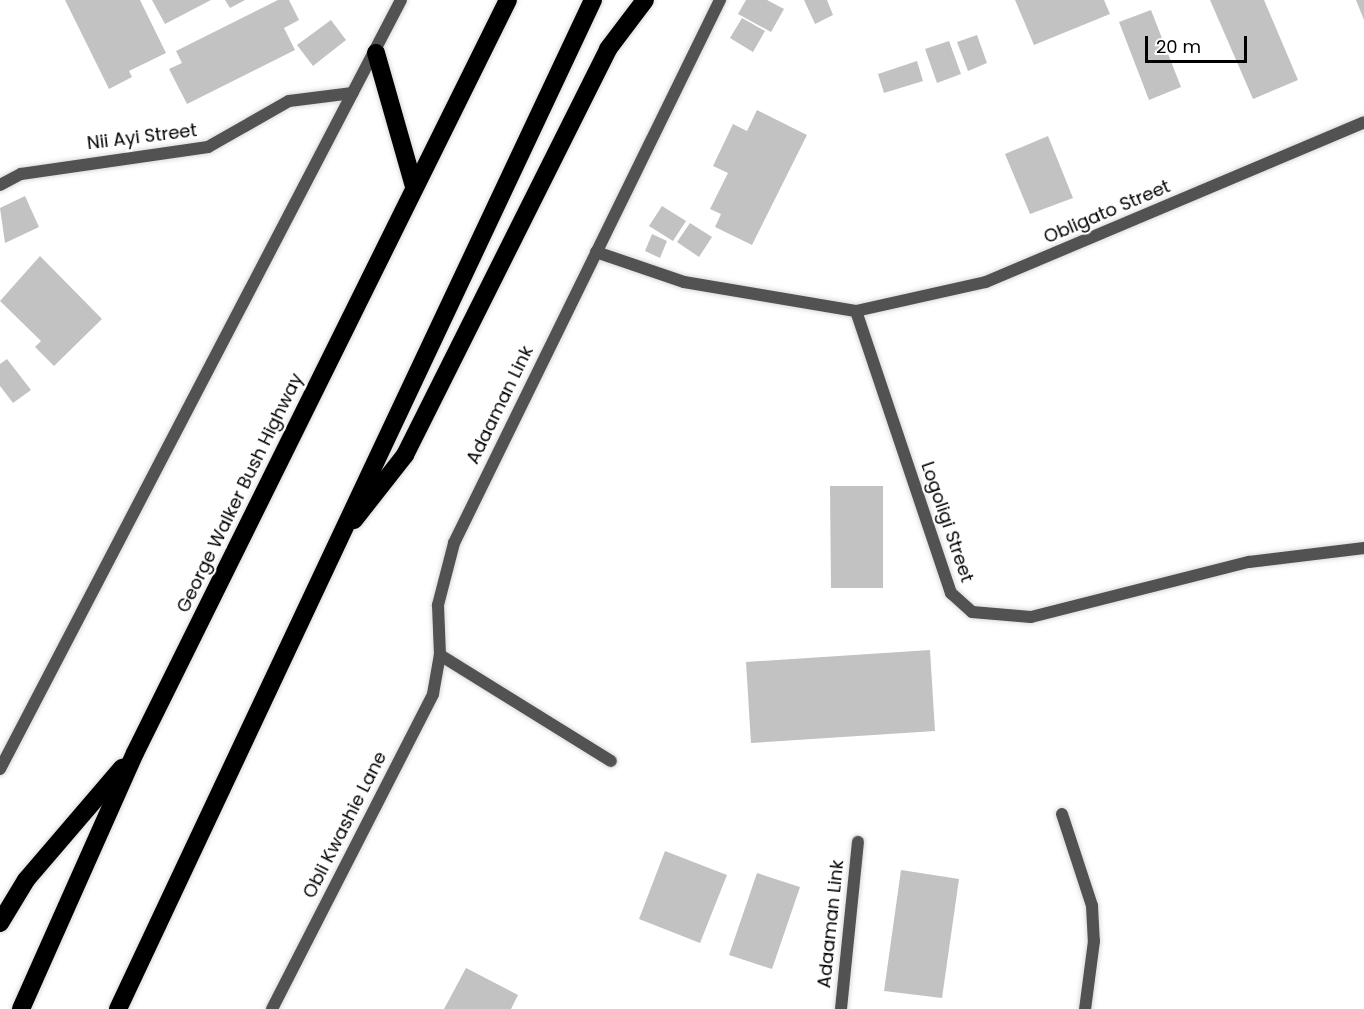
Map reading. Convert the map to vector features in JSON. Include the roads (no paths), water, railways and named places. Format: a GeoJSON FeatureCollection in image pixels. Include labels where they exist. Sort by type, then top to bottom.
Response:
{"type":"FeatureCollection","features":[{"type":"Feature","properties":{"kind":"highway","name":"George Walker Bush Highway"},"geometry":{"type":"LineString","coordinates":[[21,1009],[135,753],[508,0]]}},
{"type":"Feature","properties":{"kind":"highway"},"geometry":{"type":"LineString","coordinates":[[118,1009],[593,0]]}},
{"type":"Feature","properties":{"kind":"highway"},"geometry":{"type":"LineString","coordinates":[[334,546],[405,455],[608,49],[645,0]]}},
{"type":"Feature","properties":{"kind":"highway"},"geometry":{"type":"LineString","coordinates":[[376,53],[414,186]]}},
{"type":"Feature","properties":{"kind":"highway"},"geometry":{"type":"LineString","coordinates":[[0,923],[26,880],[135,753]]}},
{"type":"Feature","properties":{"kind":"street"},"geometry":{"type":"LineString","coordinates":[[0,769],[352,93],[376,53],[401,0]]}},
{"type":"Feature","properties":{"kind":"street","name":"Adaaman Link"},"geometry":{"type":"LineString","coordinates":[[440,655],[438,605],[454,543],[720,0]]}},
{"type":"Feature","properties":{"kind":"street","name":"Nii Ayi Street"},"geometry":{"type":"LineString","coordinates":[[0,185],[21,174],[208,147],[289,101],[352,93]]}},
{"type":"Feature","properties":{"kind":"street","name":"Obligato Street"},"geometry":{"type":"LineString","coordinates":[[856,311],[987,282],[1364,122]]}},
{"type":"Feature","properties":{"kind":"street"},"geometry":{"type":"LineString","coordinates":[[596,252],[684,282],[856,311]]}},
{"type":"Feature","properties":{"kind":"street","name":"Logoligi Street"},"geometry":{"type":"LineString","coordinates":[[856,311],[951,593],[972,612],[1030,617],[1249,562],[1364,548]]}},
{"type":"Feature","properties":{"kind":"street"},"geometry":{"type":"LineString","coordinates":[[440,655],[611,761]]}},
{"type":"Feature","properties":{"kind":"street","name":"Obli Kwashie Lane"},"geometry":{"type":"LineString","coordinates":[[272,1009],[433,694],[440,655]]}},
{"type":"Feature","properties":{"kind":"street"},"geometry":{"type":"LineString","coordinates":[[1062,814],[1092,906],[1094,941],[1085,1009]]}},
{"type":"Feature","properties":{"kind":"street","name":"Adaaman Link"},"geometry":{"type":"LineString","coordinates":[[841,1009],[858,842]]}}]}
